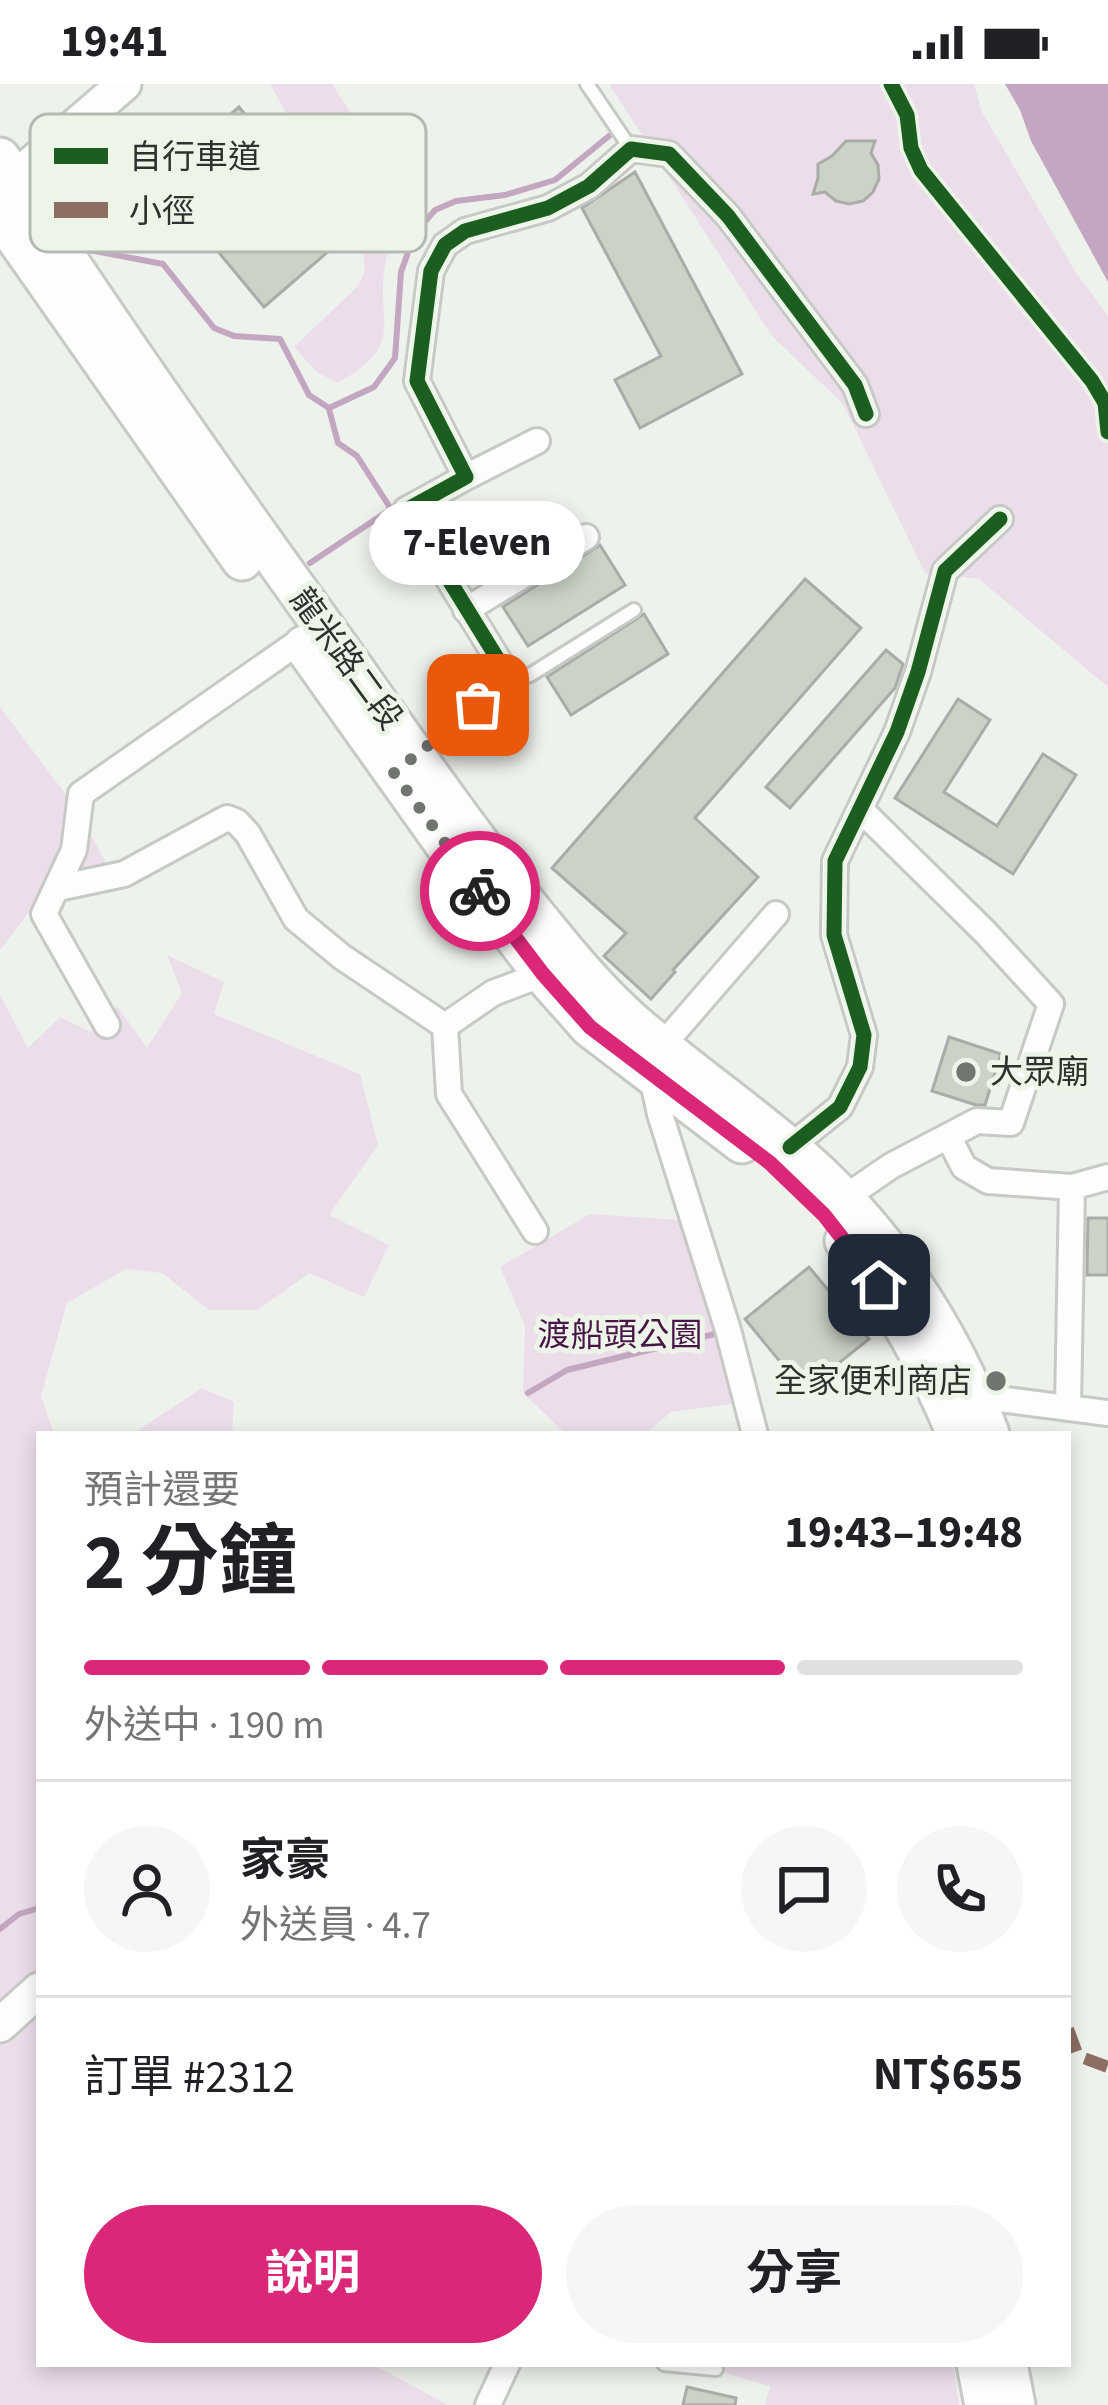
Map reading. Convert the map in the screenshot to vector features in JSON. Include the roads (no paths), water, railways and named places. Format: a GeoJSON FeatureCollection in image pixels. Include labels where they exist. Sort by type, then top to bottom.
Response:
{"type":"FeatureCollection","features":[{"type":"Feature","properties":{"kind":"main road","name":"龍米路二段"},"geometry":{"type":"LineString","coordinates":[[4,176],[30,216]]}},
{"type":"Feature","properties":{"kind":"main road","name":"龍米路二段"},"geometry":{"type":"LineString","coordinates":[[0,215],[177,444],[405,765],[543,974],[590,1027],[657,1062],[790,1148],[843,1199],[910,1281],[975,1396],[988,1431]]}},
{"type":"Feature","properties":{"kind":"main road","name":"龍米路二段"},"geometry":{"type":"LineString","coordinates":[[53,252],[300,641],[481,847],[559,945],[628,1019],[657,1062],[824,1215],[893,1305],[920,1350],[955,1431]]}},
{"type":"Feature","properties":{"kind":"main road"},"geometry":{"type":"LineString","coordinates":[[978,2367],[986,2405]]}},
{"type":"Feature","properties":{"kind":"main road"},"geometry":{"type":"LineString","coordinates":[[1008,2367],[1016,2405]]}},
{"type":"Feature","properties":{"kind":"street"},"geometry":{"type":"LineString","coordinates":[[85,114],[124,84]]}},
{"type":"Feature","properties":{"kind":"street"},"geometry":{"type":"LineString","coordinates":[[466,477],[417,381],[431,271],[445,245],[465,230],[548,208],[589,186],[631,148],[670,154],[728,216],[855,385],[866,414]]}},
{"type":"Feature","properties":{"kind":"street"},"geometry":{"type":"LineString","coordinates":[[4,176],[30,156]]}},
{"type":"Feature","properties":{"kind":"street"},"geometry":{"type":"LineString","coordinates":[[510,679],[406,509],[537,441]]}},
{"type":"Feature","properties":{"kind":"street"},"geometry":{"type":"LineString","coordinates":[[790,1148],[840,1107],[860,1067],[864,1035],[834,934],[835,861],[897,732],[945,571],[1000,520]]}},
{"type":"Feature","properties":{"kind":"street"},"geometry":{"type":"LineString","coordinates":[[466,610],[586,537]]}},
{"type":"Feature","properties":{"kind":"street"},"geometry":{"type":"LineString","coordinates":[[107,1025],[44,914],[74,850],[81,794],[300,641]]}},
{"type":"Feature","properties":{"kind":"street"},"geometry":{"type":"LineString","coordinates":[[843,1199],[891,1166],[976,1121],[1011,1123],[1051,1004],[860,809]]}},
{"type":"Feature","properties":{"kind":"street"},"geometry":{"type":"LineString","coordinates":[[58,887],[124,874],[226,818],[248,834],[296,919],[342,957],[445,1026]]}},
{"type":"Feature","properties":{"kind":"street"},"geometry":{"type":"LineString","coordinates":[[754,1431],[728,1330],[660,1114],[657,1062],[776,914]]}},
{"type":"Feature","properties":{"kind":"street"},"geometry":{"type":"LineString","coordinates":[[445,1026],[494,993],[543,974]]}},
{"type":"Feature","properties":{"kind":"street"},"geometry":{"type":"LineString","coordinates":[[445,1026],[449,1094],[535,1231]]}},
{"type":"Feature","properties":{"kind":"street"},"geometry":{"type":"LineString","coordinates":[[948,1136],[964,1167],[988,1181],[1072,1187],[1108,1177]]}},
{"type":"Feature","properties":{"kind":"street"},"geometry":{"type":"LineString","coordinates":[[1068,1408],[1072,1187]]}},
{"type":"Feature","properties":{"kind":"street"},"geometry":{"type":"LineString","coordinates":[[975,1396],[1108,1413]]}},
{"type":"Feature","properties":{"kind":"street"},"geometry":{"type":"LineString","coordinates":[[0,2025],[36,1993]]}},
{"type":"Feature","properties":{"kind":"street"},"geometry":{"type":"LineString","coordinates":[[488,2405],[506,2367]]}},
{"type":"Feature","properties":{"kind":"lane"},"geometry":{"type":"LineString","coordinates":[[587,84],[631,148]]}},
{"type":"Feature","properties":{"kind":"lane"},"geometry":{"type":"LineString","coordinates":[[405,765],[510,679],[530,675],[634,610]]}},
{"type":"Feature","properties":{"kind":"lane"},"geometry":{"type":"LineString","coordinates":[[695,2367],[716,2369]]}},
{"type":"Feature","properties":{"kind":"waterway"},"geometry":{"type":"LineString","coordinates":[[426,220],[435,210],[456,201],[505,195],[555,180],[609,136]]}},
{"type":"Feature","properties":{"kind":"waterway"},"geometry":{"type":"LineString","coordinates":[[100,252],[163,264],[214,328],[234,336],[280,339],[309,395],[329,408],[374,387],[395,358],[401,272],[408,252]]}},
{"type":"Feature","properties":{"kind":"waterway"},"geometry":{"type":"LineString","coordinates":[[310,563],[391,509],[357,456],[338,443],[329,409]]}},
{"type":"Feature","properties":{"kind":"waterway"},"geometry":{"type":"LineString","coordinates":[[528,1393],[567,1370],[719,1333]]}},
{"type":"Feature","properties":{"kind":"waterway"},"geometry":{"type":"LineString","coordinates":[[0,1929],[19,1914],[36,1909]]}},
{"type":"Feature","properties":{"kind":"place","name":"7-Eleven"},"geometry":{"type":"Point","coordinates":[478,705]}},
{"type":"Feature","properties":{"kind":"place","name":"大眾廟"},"geometry":{"type":"Point","coordinates":[966,1072]}},
{"type":"Feature","properties":{"kind":"place","name":"全家便利商店"},"geometry":{"type":"Point","coordinates":[996,1381]}},
{"type":"Feature","properties":{"kind":"park label","name":"渡船頭公園"},"geometry":{"type":"Point","coordinates":[620,1335]}}]}
